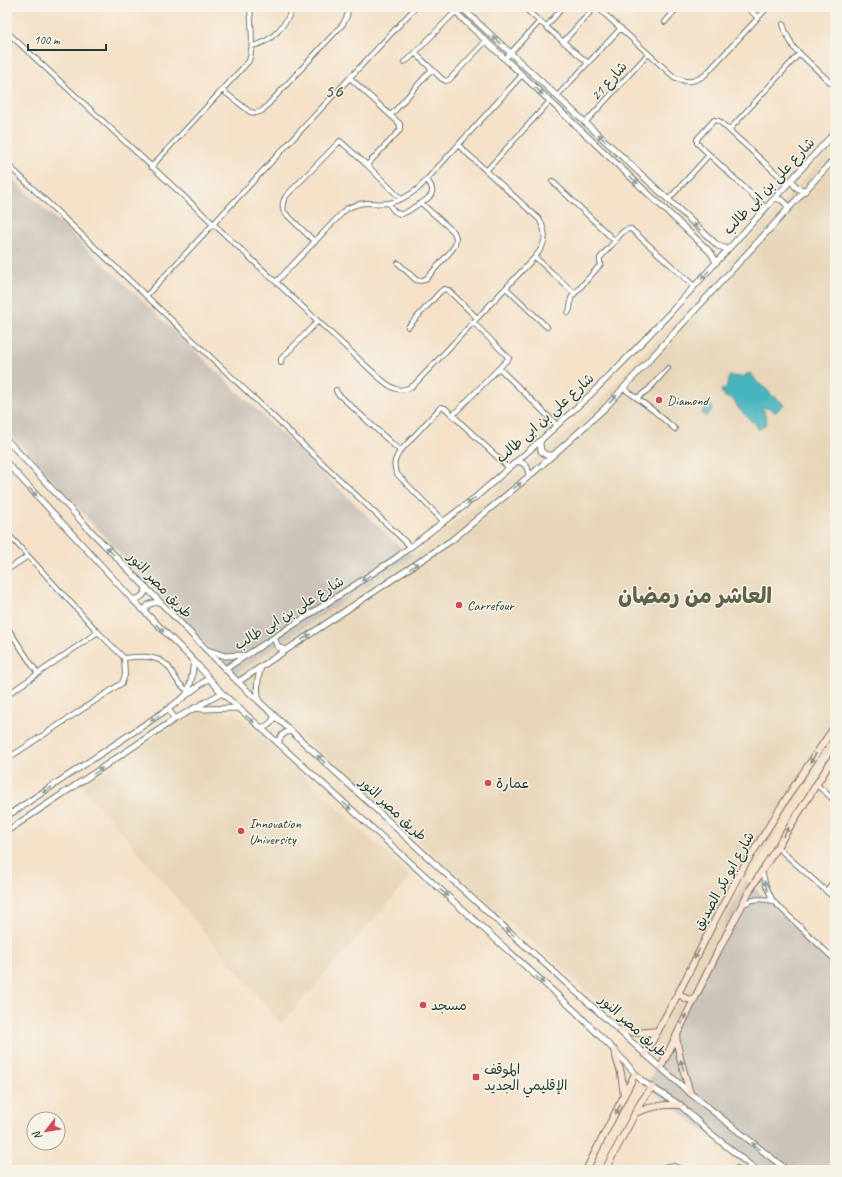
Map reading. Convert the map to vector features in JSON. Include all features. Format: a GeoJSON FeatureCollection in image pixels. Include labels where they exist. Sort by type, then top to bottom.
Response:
{"type":"FeatureCollection","features":[{"type":"Feature","properties":{"kind":"main road","name":"شارع ابو بكر الصديق"},"geometry":{"type":"LineString","coordinates":[[645,1054],[679,992],[741,871],[793,788],[835,726]]}},
{"type":"Feature","properties":{"kind":"main road","name":"شارع ابو بكر الصديق"},"geometry":{"type":"LineString","coordinates":[[661,1067],[694,998],[742,905],[762,870],[835,755]]}},
{"type":"Feature","properties":{"kind":"main road"},"geometry":{"type":"LineString","coordinates":[[679,992],[681,995],[689,999],[694,998]]}},
{"type":"Feature","properties":{"kind":"main road"},"geometry":{"type":"LineString","coordinates":[[619,1030],[638,1033],[658,1031]]}},
{"type":"Feature","properties":{"kind":"main road"},"geometry":{"type":"LineString","coordinates":[[676,1036],[680,1058],[690,1093]]}},
{"type":"Feature","properties":{"kind":"main road"},"geometry":{"type":"LineString","coordinates":[[614,1050],[621,1073],[624,1097]]}},
{"type":"Feature","properties":{"kind":"main road"},"geometry":{"type":"LineString","coordinates":[[586,1170],[635,1074]]}},
{"type":"Feature","properties":{"kind":"main road"},"geometry":{"type":"LineString","coordinates":[[605,1170],[635,1113],[652,1087]]}},
{"type":"Feature","properties":{"kind":"main road"},"geometry":{"type":"LineString","coordinates":[[635,1113],[656,1106],[680,1105]]}},
{"type":"Feature","properties":{"kind":"street"},"geometry":{"type":"LineString","coordinates":[[151,167],[249,61],[252,46],[250,7]]}},
{"type":"Feature","properties":{"kind":"street"},"geometry":{"type":"LineString","coordinates":[[252,46],[269,40],[285,22],[293,7]]}},
{"type":"Feature","properties":{"kind":"street"},"geometry":{"type":"LineString","coordinates":[[222,90],[250,112],[256,113],[262,111],[343,24],[347,16],[348,7]]}},
{"type":"Feature","properties":{"kind":"street"},"geometry":{"type":"LineString","coordinates":[[146,296],[416,7]]}},
{"type":"Feature","properties":{"kind":"street"},"geometry":{"type":"LineString","coordinates":[[450,7],[708,249],[716,262]]}},
{"type":"Feature","properties":{"kind":"street"},"geometry":{"type":"LineString","coordinates":[[461,7],[718,246],[728,249]]}},
{"type":"Feature","properties":{"kind":"street"},"geometry":{"type":"LineString","coordinates":[[523,7],[588,63]]}},
{"type":"Feature","properties":{"kind":"street"},"geometry":{"type":"LineString","coordinates":[[546,27],[563,7]]}},
{"type":"Feature","properties":{"kind":"street"},"geometry":{"type":"LineString","coordinates":[[563,42],[596,7],[674,76],[681,81],[689,82],[697,80],[705,75],[768,7]]}},
{"type":"Feature","properties":{"kind":"street"},"geometry":{"type":"LineString","coordinates":[[664,22],[678,7]]}},
{"type":"Feature","properties":{"kind":"street"},"geometry":{"type":"LineString","coordinates":[[747,7],[758,18]]}},
{"type":"Feature","properties":{"kind":"street"},"geometry":{"type":"LineString","coordinates":[[404,62],[416,53],[454,12]]}},
{"type":"Feature","properties":{"kind":"street"},"geometry":{"type":"LineString","coordinates":[[505,59],[540,21]]}},
{"type":"Feature","properties":{"kind":"street"},"geometry":{"type":"LineString","coordinates":[[783,24],[790,42],[835,87]]}},
{"type":"Feature","properties":{"kind":"street"},"geometry":{"type":"LineString","coordinates":[[556,107],[558,97],[621,28]]}},
{"type":"Feature","properties":{"kind":"street"},"geometry":{"type":"LineString","coordinates":[[7,32],[361,361],[390,386],[396,389],[402,390],[414,385],[542,249],[544,233],[543,226],[539,219],[458,146]]}},
{"type":"Feature","properties":{"kind":"street"},"geometry":{"type":"LineString","coordinates":[[416,53],[442,79],[446,81],[449,80],[486,41]]}},
{"type":"Feature","properties":{"kind":"street"},"geometry":{"type":"LineString","coordinates":[[729,130],[800,53]]}},
{"type":"Feature","properties":{"kind":"street","name":"شارع 21"},"geometry":{"type":"LineString","coordinates":[[585,123],[648,54]]}},
{"type":"Feature","properties":{"kind":"street"},"geometry":{"type":"LineString","coordinates":[[391,115],[432,69]]}},
{"type":"Feature","properties":{"kind":"street"},"geometry":{"type":"LineString","coordinates":[[276,282],[346,210],[355,205],[366,203],[389,203],[411,194],[427,180],[522,75]]}},
{"type":"Feature","properties":{"kind":"street"},"geometry":{"type":"LineString","coordinates":[[350,78],[400,124],[400,130],[367,165]]}},
{"type":"Feature","properties":{"kind":"street"},"geometry":{"type":"LineString","coordinates":[[486,171],[549,101],[552,98],[558,97]]}},
{"type":"Feature","properties":{"kind":"street"},"geometry":{"type":"LineString","coordinates":[[766,208],[697,143],[698,139],[716,120],[719,121],[788,184]]}},
{"type":"Feature","properties":{"kind":"street","name":"شارع على بن ابى طالب"},"geometry":{"type":"LineString","coordinates":[[225,669],[357,584],[411,547],[477,496],[541,440],[625,360],[835,132]]}},
{"type":"Feature","properties":{"kind":"street"},"geometry":{"type":"LineString","coordinates":[[315,242],[284,212],[282,207],[283,201],[286,196],[340,141],[367,165],[401,199]]}},
{"type":"Feature","properties":{"kind":"street"},"geometry":{"type":"LineString","coordinates":[[668,200],[709,155]]}},
{"type":"Feature","properties":{"kind":"street","name":"شارع على بن ابى طالب"},"geometry":{"type":"LineString","coordinates":[[238,682],[452,540],[553,455],[605,408],[835,158]]}},
{"type":"Feature","properties":{"kind":"street"},"geometry":{"type":"LineString","coordinates":[[7,164],[411,547]]}},
{"type":"Feature","properties":{"kind":"street"},"geometry":{"type":"LineString","coordinates":[[389,203],[395,212],[400,214],[405,213],[429,199],[432,193],[431,186],[427,180]]}},
{"type":"Feature","properties":{"kind":"street"},"geometry":{"type":"LineString","coordinates":[[792,180],[793,184],[797,188],[806,190]]}},
{"type":"Feature","properties":{"kind":"street"},"geometry":{"type":"LineString","coordinates":[[552,181],[615,241]]}},
{"type":"Feature","properties":{"kind":"street"},"geometry":{"type":"LineString","coordinates":[[775,198],[783,201],[788,209]]}},
{"type":"Feature","properties":{"kind":"street"},"geometry":{"type":"LineString","coordinates":[[398,263],[416,280],[421,281],[428,278],[452,251],[455,245],[456,238],[454,232],[421,203]]}},
{"type":"Feature","properties":{"kind":"street"},"geometry":{"type":"LineString","coordinates":[[568,313],[571,298],[574,293],[600,263],[600,258],[628,229],[631,229],[694,286]]}},
{"type":"Feature","properties":{"kind":"street"},"geometry":{"type":"LineString","coordinates":[[535,257],[574,293]]}},
{"type":"Feature","properties":{"kind":"street"},"geometry":{"type":"LineString","coordinates":[[506,288],[547,327]]}},
{"type":"Feature","properties":{"kind":"street"},"geometry":{"type":"LineString","coordinates":[[408,327],[444,289],[448,290],[477,318]]}},
{"type":"Feature","properties":{"kind":"street"},"geometry":{"type":"LineString","coordinates":[[281,363],[281,359],[318,321]]}},
{"type":"Feature","properties":{"kind":"street"},"geometry":{"type":"LineString","coordinates":[[453,415],[509,358],[473,322]]}},
{"type":"Feature","properties":{"kind":"street"},"geometry":{"type":"LineString","coordinates":[[499,368],[557,425]]}},
{"type":"Feature","properties":{"kind":"street"},"geometry":{"type":"LineString","coordinates":[[637,398],[649,389],[668,368]]}},
{"type":"Feature","properties":{"kind":"street"},"geometry":{"type":"LineString","coordinates":[[623,388],[654,411],[674,430]]}},
{"type":"Feature","properties":{"kind":"street"},"geometry":{"type":"LineString","coordinates":[[336,390],[337,393],[358,413],[401,450]]}},
{"type":"Feature","properties":{"kind":"street"},"geometry":{"type":"LineString","coordinates":[[444,522],[397,474],[394,468],[396,456],[441,407],[445,408],[453,415],[509,468]]}},
{"type":"Feature","properties":{"kind":"street","name":"طريق مصر النور"},"geometry":{"type":"LineString","coordinates":[[7,440],[86,525],[238,682],[472,898],[645,1054],[690,1093],[784,1169]]}},
{"type":"Feature","properties":{"kind":"street"},"geometry":{"type":"LineString","coordinates":[[541,440],[541,451],[546,455],[553,455]]}},
{"type":"Feature","properties":{"kind":"street"},"geometry":{"type":"LineString","coordinates":[[517,461],[527,466],[529,476]]}},
{"type":"Feature","properties":{"kind":"street","name":"طريق مصر النور"},"geometry":{"type":"LineString","coordinates":[[7,463],[132,599],[194,661],[238,708],[575,1011],[614,1050],[642,1082],[680,1105],[709,1132],[756,1170]]}},
{"type":"Feature","properties":{"kind":"street"},"geometry":{"type":"LineString","coordinates":[[7,532],[98,632],[124,658],[125,675],[122,683],[7,759]]}},
{"type":"Feature","properties":{"kind":"street"},"geometry":{"type":"LineString","coordinates":[[7,570],[28,556]]}},
{"type":"Feature","properties":{"kind":"street"},"geometry":{"type":"LineString","coordinates":[[132,599],[140,598],[146,587]]}},
{"type":"Feature","properties":{"kind":"street"},"geometry":{"type":"LineString","coordinates":[[145,612],[146,606],[151,603],[160,602]]}},
{"type":"Feature","properties":{"kind":"street"},"geometry":{"type":"LineString","coordinates":[[7,627],[8,633],[38,674]]}},
{"type":"Feature","properties":{"kind":"street"},"geometry":{"type":"LineString","coordinates":[[7,695],[98,632]]}},
{"type":"Feature","properties":{"kind":"street"},"geometry":{"type":"LineString","coordinates":[[275,637],[275,641],[279,648],[286,650]]}},
{"type":"Feature","properties":{"kind":"street"},"geometry":{"type":"LineString","coordinates":[[205,649],[225,656],[246,655]]}},
{"type":"Feature","properties":{"kind":"street"},"geometry":{"type":"LineString","coordinates":[[124,658],[147,657],[166,663],[177,682],[189,691]]}},
{"type":"Feature","properties":{"kind":"street"},"geometry":{"type":"LineString","coordinates":[[184,697],[189,691],[194,661]]}},
{"type":"Feature","properties":{"kind":"street"},"geometry":{"type":"LineString","coordinates":[[260,702],[257,693],[257,684],[258,675],[262,667]]}},
{"type":"Feature","properties":{"kind":"street"},"geometry":{"type":"LineString","coordinates":[[7,816],[168,709],[209,678]]}},
{"type":"Feature","properties":{"kind":"street"},"geometry":{"type":"LineString","coordinates":[[7,831],[175,719],[222,692]]}},
{"type":"Feature","properties":{"kind":"street"},"geometry":{"type":"LineString","coordinates":[[193,708],[238,708]]}},
{"type":"Feature","properties":{"kind":"street"},"geometry":{"type":"LineString","coordinates":[[168,709],[175,719]]}},
{"type":"Feature","properties":{"kind":"street"},"geometry":{"type":"LineString","coordinates":[[260,727],[265,727],[270,724],[274,715]]}},
{"type":"Feature","properties":{"kind":"street"},"geometry":{"type":"LineString","coordinates":[[279,744],[279,739],[282,735],[291,731]]}},
{"type":"Feature","properties":{"kind":"street"},"geometry":{"type":"LineString","coordinates":[[816,784],[835,801]]}},
{"type":"Feature","properties":{"kind":"street"},"geometry":{"type":"LineString","coordinates":[[777,847],[835,899]]}},
{"type":"Feature","properties":{"kind":"street"},"geometry":{"type":"LineString","coordinates":[[762,870],[766,886],[773,901],[835,960]]}},
{"type":"Feature","properties":{"kind":"street"},"geometry":{"type":"LineString","coordinates":[[826,891],[835,880]]}},
{"type":"Feature","properties":{"kind":"street"},"geometry":{"type":"LineString","coordinates":[[742,905],[747,902],[760,899],[773,901]]}},
{"type":"Feature","properties":{"kind":"street"},"geometry":{"type":"LineString","coordinates":[[660,1170],[667,1166],[677,1167],[683,1170]]}},
{"type":"Feature","properties":{"kind":"shaded area"},"geometry":{"type":"Polygon","coordinates":[[[835,145],[835,741],[746,880],[664,1050],[626,1026],[233,675],[414,555],[562,437],[601,400],[835,145]]]}},
{"type":"Feature","properties":{"kind":"shaded area"},"geometry":{"type":"Polygon","coordinates":[[[7,174],[146,304],[399,546],[414,555],[233,675],[7,431],[7,174]]]}},
{"type":"Feature","properties":{"kind":"shaded area","name":"Innovation University"},"geometry":{"type":"Polygon","coordinates":[[[198,709],[235,712],[411,877],[281,1024],[82,785],[198,709]]]}},
{"type":"Feature","properties":{"kind":"shaded area"},"geometry":{"type":"Polygon","coordinates":[[[746,880],[835,964],[835,1170],[751,1170],[647,1085],[746,880]]]}},
{"type":"Feature","properties":{"kind":"water"},"geometry":{"type":"Polygon","coordinates":[[[749,373],[758,383],[768,390],[772,396],[784,404],[775,413],[769,407],[766,409],[764,406],[762,407],[767,423],[760,429],[758,429],[755,422],[752,422],[739,409],[732,398],[725,397],[725,395],[721,392],[722,390],[726,389],[730,376],[742,377],[749,373]]]}},
{"type":"Feature","properties":{"kind":"water"},"geometry":{"type":"Polygon","coordinates":[[[708,401],[713,409],[705,417],[701,413],[708,404],[708,401]]]}},
{"type":"Feature","properties":{"kind":"place","name":"Diamond"},"geometry":{"type":"Point","coordinates":[659,400]}},
{"type":"Feature","properties":{"kind":"place","name":"Carrefour"},"geometry":{"type":"Point","coordinates":[459,605]}},
{"type":"Feature","properties":{"kind":"place","name":"عمارة"},"geometry":{"type":"Point","coordinates":[488,783]}},
{"type":"Feature","properties":{"kind":"place","name":"Innovation University"},"geometry":{"type":"Point","coordinates":[241,831]}},
{"type":"Feature","properties":{"kind":"place","name":"مسجد"},"geometry":{"type":"Point","coordinates":[423,1005]}},
{"type":"Feature","properties":{"kind":"place","name":"الموقف الإقليمي الجديد"},"geometry":{"type":"Point","coordinates":[476,1077]}},
{"type":"Feature","properties":{"kind":"district","name":"56"},"geometry":{"type":"Point","coordinates":[334,91]}},
{"type":"Feature","properties":{"kind":"district","name":"العاشر من رمضان"},"geometry":{"type":"Point","coordinates":[695,596]}}]}
